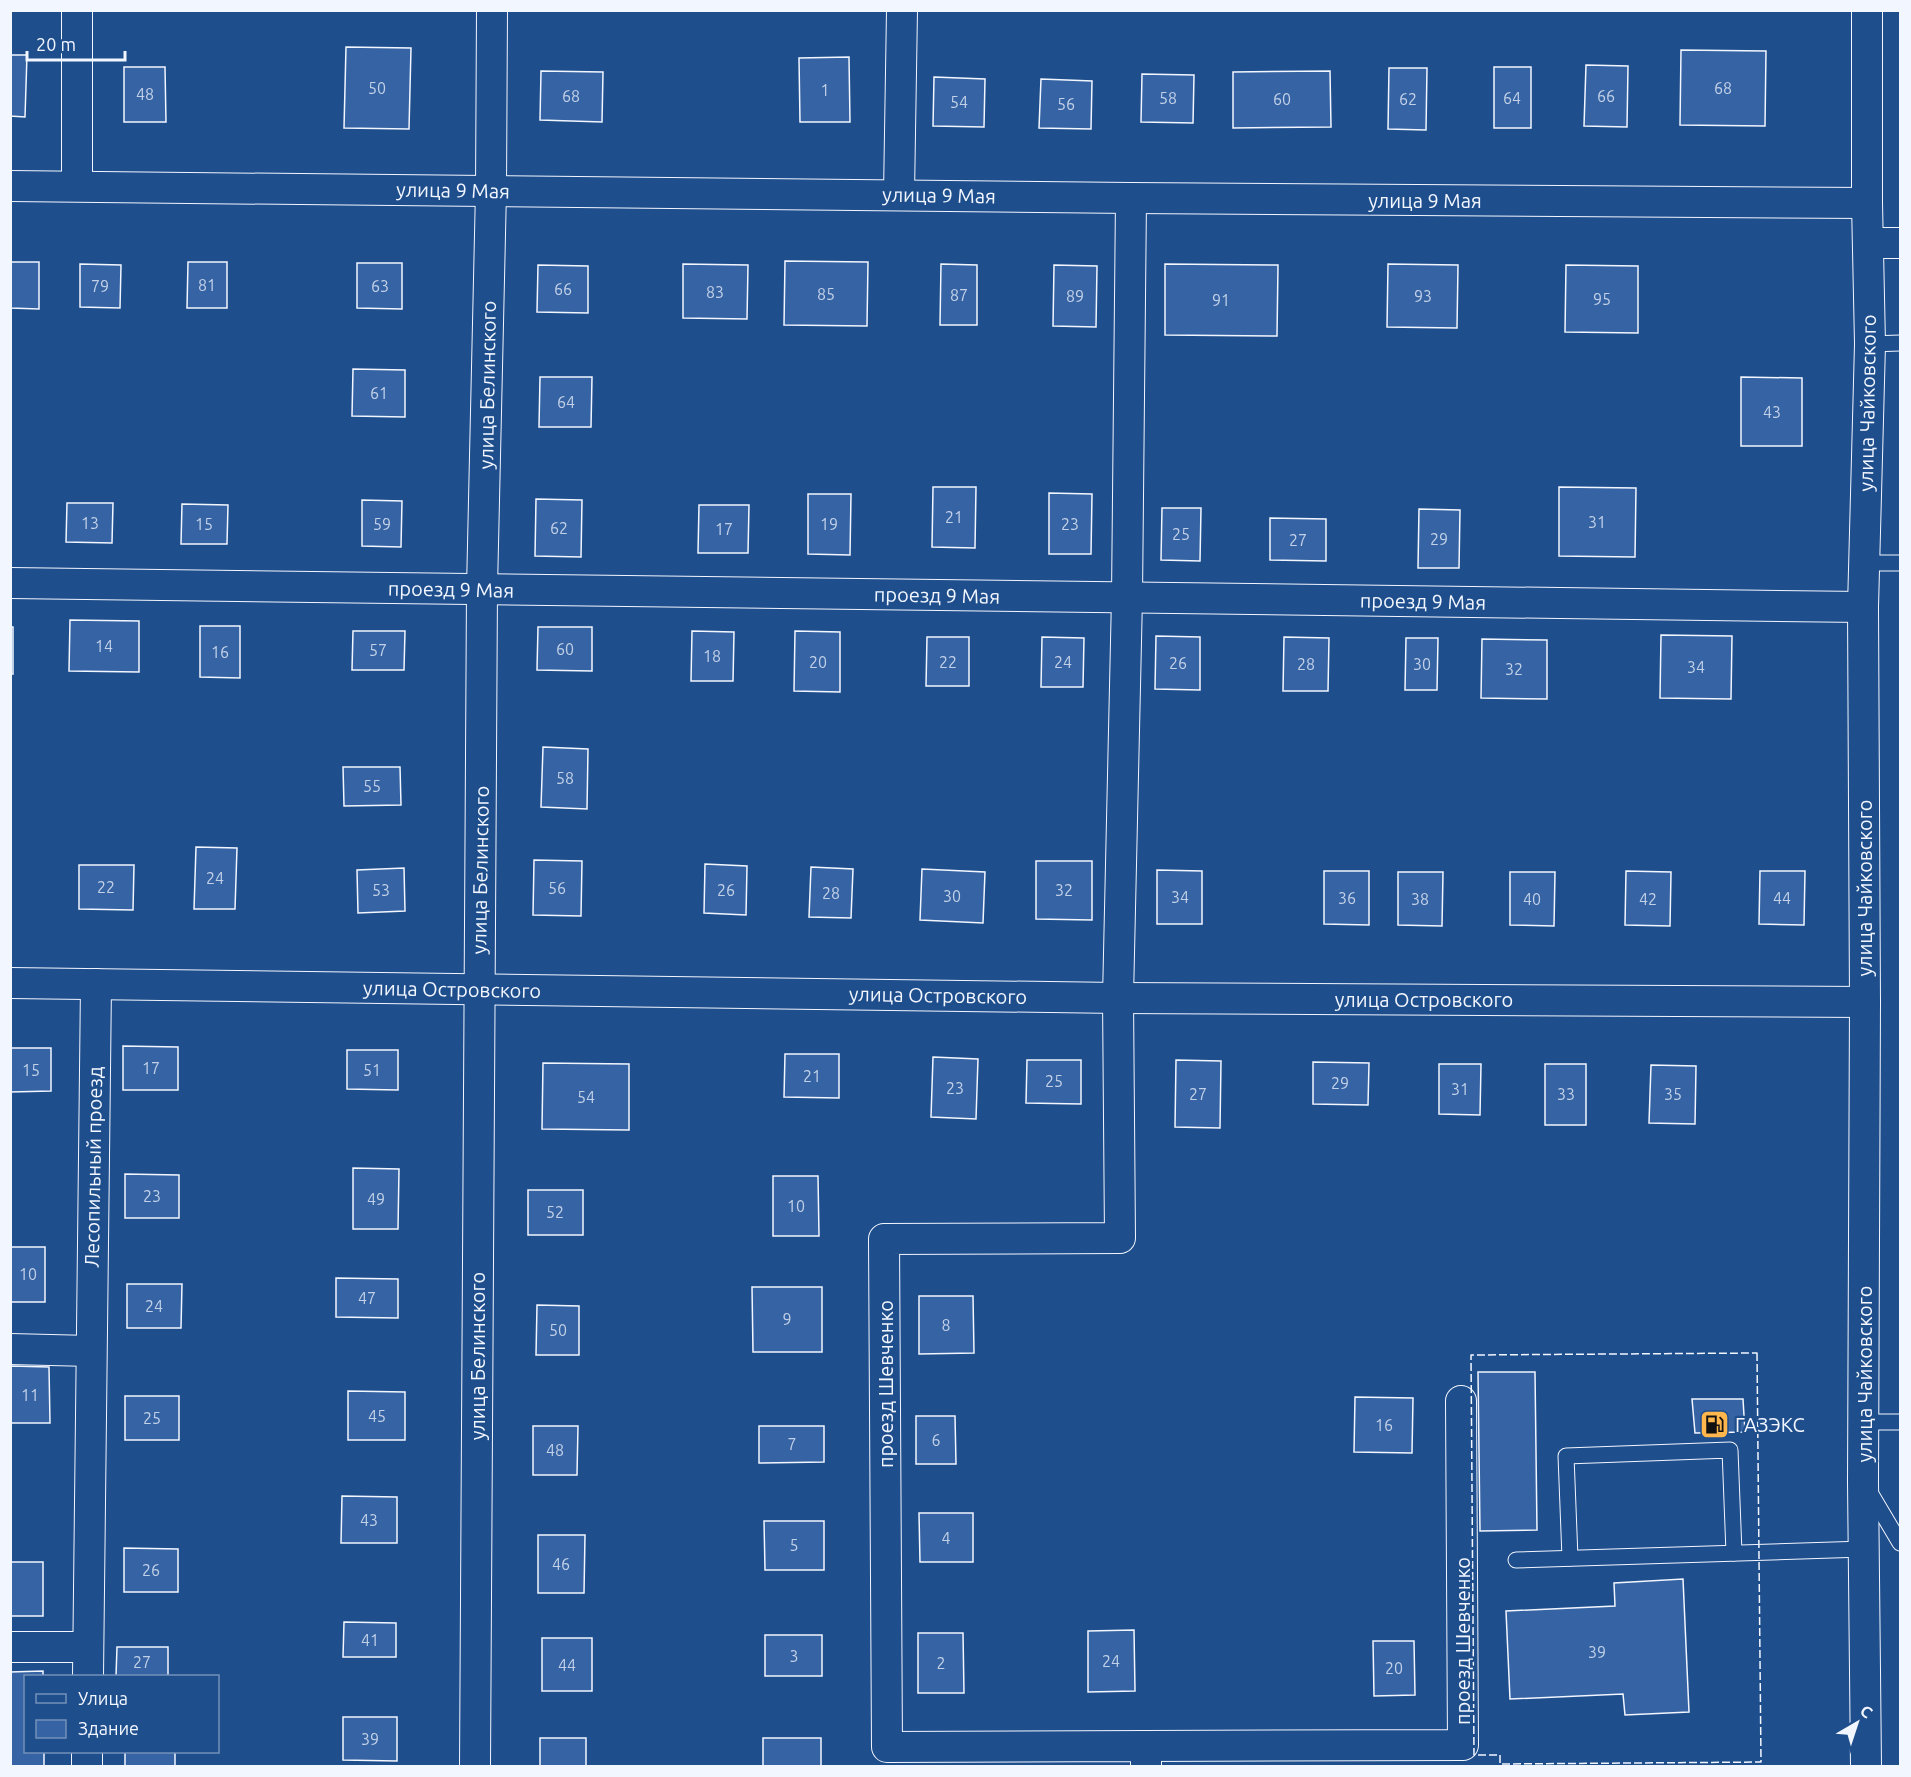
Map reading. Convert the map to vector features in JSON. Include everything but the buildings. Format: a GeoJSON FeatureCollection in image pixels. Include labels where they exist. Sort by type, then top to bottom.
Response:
{"type":"FeatureCollection","features":[{"type":"Feature","properties":{"kind":"street"},"geometry":{"type":"LineString","coordinates":[[77,10],[77,186]]}},
{"type":"Feature","properties":{"kind":"street","name":"улица Белинского"},"geometry":{"type":"LineString","coordinates":[[475,1767],[482,589],[491,190],[492,10]]}},
{"type":"Feature","properties":{"kind":"street"},"geometry":{"type":"LineString","coordinates":[[899,194],[902,10]]}},
{"type":"Feature","properties":{"kind":"street","name":"улица Чайковского"},"geometry":{"type":"LineString","coordinates":[[1866,1767],[1863,1482],[1865,1002],[1863,607],[1870,344],[1867,10]]}},
{"type":"Feature","properties":{"kind":"street","name":"улица 9 Мая"},"geometry":{"type":"LineString","coordinates":[[10,186],[1867,203]]}},
{"type":"Feature","properties":{"kind":"street"},"geometry":{"type":"LineString","coordinates":[[1118,998],[1127,597],[1131,198]]}},
{"type":"Feature","properties":{"kind":"street"},"geometry":{"type":"LineString","coordinates":[[1869,243],[1900,243]]}},
{"type":"Feature","properties":{"kind":"street","name":"проезд 9 Мая"},"geometry":{"type":"LineString","coordinates":[[10,583],[1863,607]]}},
{"type":"Feature","properties":{"kind":"street","name":"улица Островского"},"geometry":{"type":"LineString","coordinates":[[10,983],[1118,998],[1865,1002]]}},
{"type":"Feature","properties":{"kind":"street","name":"Лесопильный проезд"},"geometry":{"type":"LineString","coordinates":[[88,1675],[96,984]]}},
{"type":"Feature","properties":{"kind":"street","name":"проезд Шевченко"},"geometry":{"type":"LineString","coordinates":[[1118,998],[1120,1238],[884,1239],[887,1747],[1146,1756],[1463,1745],[1461,1401]]}},
{"type":"Feature","properties":{"kind":"street"},"geometry":{"type":"LineString","coordinates":[[10,1349],[91,1351]]}},
{"type":"Feature","properties":{"kind":"street"},"geometry":{"type":"LineString","coordinates":[[10,1647],[88,1647]]}},
{"type":"Feature","properties":{"kind":"lane"},"geometry":{"type":"LineString","coordinates":[[1870,344],[1900,343]]}},
{"type":"Feature","properties":{"kind":"lane"},"geometry":{"type":"LineString","coordinates":[[1864,563],[1900,563]]}},
{"type":"Feature","properties":{"kind":"lane"},"geometry":{"type":"LineString","coordinates":[[1864,1422],[1900,1422]]}},
{"type":"Feature","properties":{"kind":"lane"},"geometry":{"type":"LineString","coordinates":[[1570,1558],[1566,1456],[1730,1450],[1734,1553]]}},
{"type":"Feature","properties":{"kind":"lane"},"geometry":{"type":"LineString","coordinates":[[1863,1482],[1900,1543]]}},
{"type":"Feature","properties":{"kind":"lane"},"geometry":{"type":"LineString","coordinates":[[1516,1560],[1864,1549]]}},
{"type":"Feature","properties":{"kind":"fence"},"geometry":{"type":"LineString","coordinates":[[1757,1353],[1761,1762],[1500,1764],[1500,1755],[1474,1755],[1471,1355],[1757,1353]]}},
{"type":"Feature","properties":{"kind":"place","name":"ГАЗЭКС"},"geometry":{"type":"Point","coordinates":[1714,1424]}}]}
